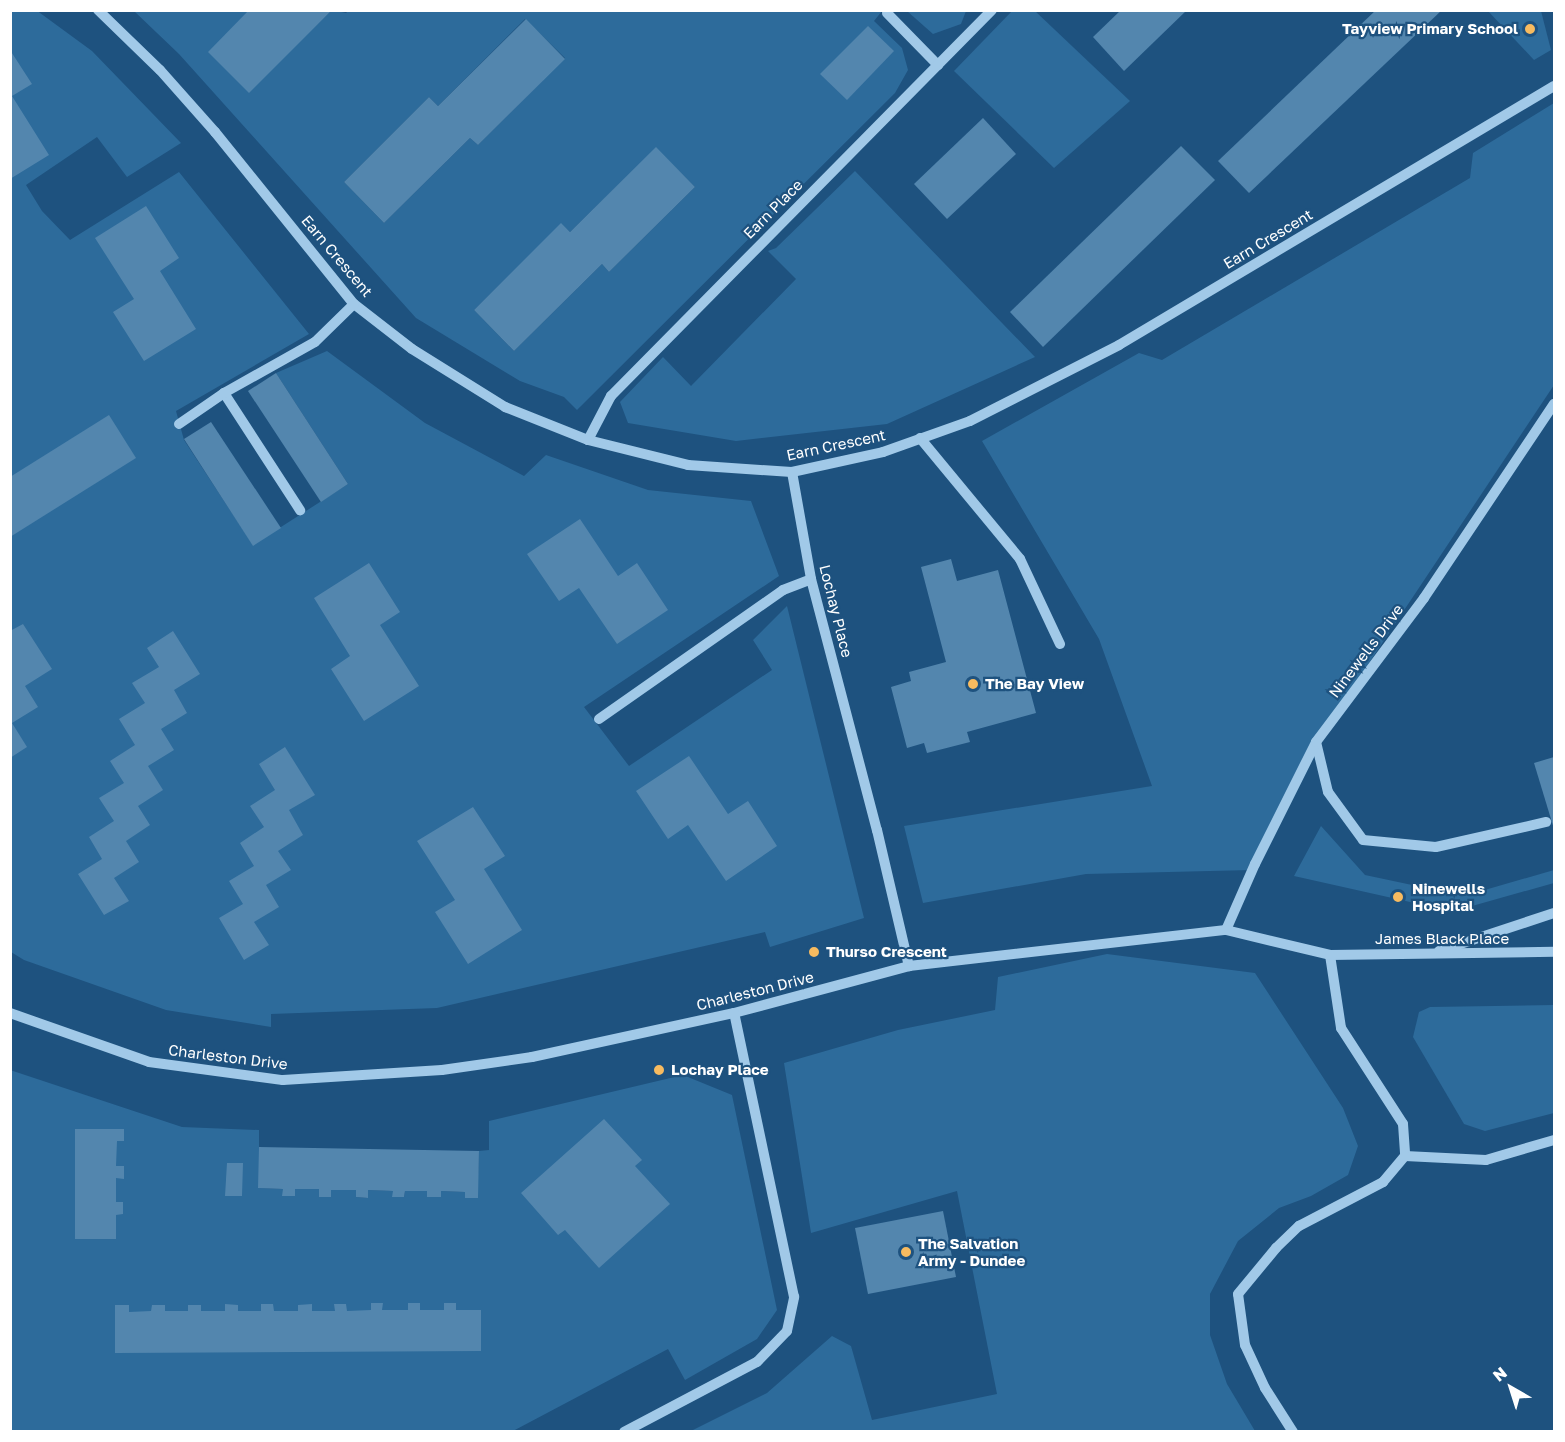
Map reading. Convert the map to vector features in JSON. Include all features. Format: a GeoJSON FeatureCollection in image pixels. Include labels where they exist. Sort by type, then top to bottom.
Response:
{"type":"FeatureCollection","features":[{"type":"Feature","properties":{"kind":"street","name":"Earn Crescent"},"geometry":{"type":"LineString","coordinates":[[98,10],[160,70],[215,132],[354,304],[412,349],[505,407],[588,440],[688,465],[792,472],[883,452],[970,421],[1119,345],[1554,86]]}},
{"type":"Feature","properties":{"kind":"street","name":"Earn Place"},"geometry":{"type":"LineString","coordinates":[[588,440],[611,396],[992,10]]}},
{"type":"Feature","properties":{"kind":"street"},"geometry":{"type":"LineString","coordinates":[[887,13],[938,65]]}},
{"type":"Feature","properties":{"kind":"street"},"geometry":{"type":"LineString","coordinates":[[179,424],[224,393],[315,342],[354,304]]}},
{"type":"Feature","properties":{"kind":"street"},"geometry":{"type":"LineString","coordinates":[[224,393],[300,510]]}},
{"type":"Feature","properties":{"kind":"street","name":"Ninewells Drive"},"geometry":{"type":"LineString","coordinates":[[1226,930],[1255,864],[1317,742],[1424,598],[1554,404]]}},
{"type":"Feature","properties":{"kind":"street"},"geometry":{"type":"LineString","coordinates":[[920,438],[1020,559],[1060,644]]}},
{"type":"Feature","properties":{"kind":"street","name":"Lochay Place"},"geometry":{"type":"LineString","coordinates":[[792,472],[811,579],[877,830],[909,966]]}},
{"type":"Feature","properties":{"kind":"street"},"geometry":{"type":"LineString","coordinates":[[599,719],[783,590],[811,579]]}},
{"type":"Feature","properties":{"kind":"street"},"geometry":{"type":"LineString","coordinates":[[1317,742],[1328,792],[1363,840],[1436,847],[1546,822]]}},
{"type":"Feature","properties":{"kind":"street"},"geometry":{"type":"LineString","coordinates":[[1430,954],[1554,913]]}},
{"type":"Feature","properties":{"kind":"street","name":"Charleston Drive"},"geometry":{"type":"LineString","coordinates":[[10,1013],[150,1062],[283,1080],[442,1070],[532,1058],[734,1013],[909,966],[1226,930],[1330,955]]}},
{"type":"Feature","properties":{"kind":"street","name":"James Black Place"},"geometry":{"type":"LineString","coordinates":[[1330,955],[1554,952]]}},
{"type":"Feature","properties":{"kind":"street"},"geometry":{"type":"LineString","coordinates":[[1293,1431],[1265,1388],[1245,1345],[1238,1294],[1276,1248],[1299,1226],[1383,1182],[1405,1156],[1403,1124],[1341,1028],[1330,955]]}},
{"type":"Feature","properties":{"kind":"street"},"geometry":{"type":"LineString","coordinates":[[624,1431],[757,1362],[787,1331],[794,1297],[734,1013]]}},
{"type":"Feature","properties":{"kind":"street"},"geometry":{"type":"LineString","coordinates":[[1405,1156],[1486,1160],[1554,1140]]}},
{"type":"Feature","properties":{"kind":"shaded area"},"geometry":{"type":"Polygon","coordinates":[[[36,10],[92,51],[181,143],[127,177],[97,137],[26,185],[42,211],[70,240],[179,172],[309,334],[176,411],[184,440],[253,545],[348,484],[276,373],[327,351],[425,423],[524,476],[546,455],[648,490],[751,501],[779,576],[584,707],[629,766],[772,670],[753,640],[787,606],[864,918],[770,947],[765,932],[437,1008],[271,1014],[271,1027],[166,1010],[24,960],[11,952],[10,11],[36,10]]]}},
{"type":"Feature","properties":{"kind":"shaded area"},"geometry":{"type":"Polygon","coordinates":[[[332,10],[346,13],[349,10],[882,11],[874,21],[902,48],[908,70],[895,93],[577,410],[564,397],[520,381],[416,318],[179,54],[134,11],[249,11],[294,47],[332,10]],[[525,19],[438,106],[429,97],[344,182],[384,223],[470,138],[478,145],[565,58],[525,19]],[[656,148],[570,232],[561,224],[474,310],[514,351],[602,264],[609,272],[695,187],[656,148]]]}},
{"type":"Feature","properties":{"kind":"shaded area"},"geometry":{"type":"Polygon","coordinates":[[[1013,10],[1035,11],[1130,101],[1054,168],[954,71],[1013,10]]]}},
{"type":"Feature","properties":{"kind":"shaded area"},"geometry":{"type":"Polygon","coordinates":[[[907,11],[966,11],[961,24],[933,34],[907,11]]]}},
{"type":"Feature","properties":{"kind":"shaded area","name":"Tayview Primary School"},"geometry":{"type":"Polygon","coordinates":[[[1488,11],[1541,11],[1551,50],[1534,60],[1488,11]]]}},
{"type":"Feature","properties":{"kind":"shaded area"},"geometry":{"type":"Polygon","coordinates":[[[1554,103],[1554,385],[1325,729],[1251,870],[1086,874],[923,903],[904,826],[1152,786],[1099,639],[982,441],[1139,353],[1162,360],[1470,178],[1473,153],[1554,103]]]}},
{"type":"Feature","properties":{"kind":"shaded area"},"geometry":{"type":"Polygon","coordinates":[[[855,171],[1035,357],[887,424],[736,441],[628,423],[620,402],[663,357],[691,386],[796,279],[768,251],[776,248],[855,171]]]}},
{"type":"Feature","properties":{"kind":"shaded area"},"geometry":{"type":"Polygon","coordinates":[[[1321,826],[1365,875],[1464,896],[1554,870],[1554,883],[1465,908],[1419,904],[1294,876],[1321,826]]]}},
{"type":"Feature","properties":{"kind":"shaded area"},"geometry":{"type":"Polygon","coordinates":[[[1107,954],[1255,973],[1343,1108],[1358,1146],[1348,1175],[1311,1196],[1279,1208],[1238,1241],[1210,1294],[1210,1335],[1227,1384],[1255,1431],[691,1431],[767,1393],[832,1336],[851,1346],[872,1420],[997,1394],[957,1191],[811,1233],[784,1063],[898,1030],[995,1010],[998,977],[1107,954]]]}},
{"type":"Feature","properties":{"kind":"shaded area"},"geometry":{"type":"Polygon","coordinates":[[[1554,1005],[1554,1113],[1485,1131],[1464,1124],[1413,1037],[1419,1012],[1430,1007],[1554,1005]]]}},
{"type":"Feature","properties":{"kind":"shaded area"},"geometry":{"type":"Polygon","coordinates":[[[10,1070],[182,1127],[259,1130],[259,1188],[283,1189],[283,1196],[294,1196],[295,1189],[319,1189],[319,1197],[331,1197],[331,1190],[356,1190],[356,1197],[367,1198],[368,1190],[393,1191],[393,1197],[404,1197],[405,1191],[427,1191],[428,1197],[441,1197],[441,1191],[465,1192],[465,1198],[477,1198],[479,1151],[489,1150],[489,1121],[683,1075],[732,1095],[777,1310],[757,1339],[685,1380],[668,1349],[513,1431],[11,1431],[10,1070]]]}},
{"type":"Feature","properties":{"kind":"building"},"geometry":{"type":"Polygon","coordinates":[[[249,10],[332,10],[249,93],[208,52],[249,10]]]}},
{"type":"Feature","properties":{"kind":"building"},"geometry":{"type":"Polygon","coordinates":[[[1121,10],[1187,10],[1124,71],[1093,37],[1121,10]]]}},
{"type":"Feature","properties":{"kind":"building"},"geometry":{"type":"Polygon","coordinates":[[[1376,10],[1442,10],[1249,193],[1218,161],[1376,10]]]}},
{"type":"Feature","properties":{"kind":"building"},"geometry":{"type":"Polygon","coordinates":[[[526,19],[565,59],[478,145],[470,138],[384,223],[344,182],[429,97],[438,106],[526,19]]]}},
{"type":"Feature","properties":{"kind":"building"},"geometry":{"type":"Polygon","coordinates":[[[868,26],[894,51],[847,100],[820,74],[868,26]]]}},
{"type":"Feature","properties":{"kind":"building"},"geometry":{"type":"Polygon","coordinates":[[[10,50],[32,84],[12,96],[49,155],[10,179],[10,50]]]}},
{"type":"Feature","properties":{"kind":"building"},"geometry":{"type":"Polygon","coordinates":[[[983,118],[1016,154],[947,219],[914,184],[983,118]]]}},
{"type":"Feature","properties":{"kind":"building"},"geometry":{"type":"Polygon","coordinates":[[[1181,146],[1215,180],[1043,347],[1010,312],[1181,146]]]}},
{"type":"Feature","properties":{"kind":"building"},"geometry":{"type":"Polygon","coordinates":[[[656,147],[695,187],[609,272],[602,264],[514,351],[474,310],[561,223],[570,232],[656,147]]]}},
{"type":"Feature","properties":{"kind":"building"},"geometry":{"type":"Polygon","coordinates":[[[146,206],[179,258],[160,271],[196,329],[144,361],[113,312],[134,299],[95,238],[146,206]]]}},
{"type":"Feature","properties":{"kind":"building"},"geometry":{"type":"Polygon","coordinates":[[[276,373],[348,484],[321,502],[248,391],[276,373]]]}},
{"type":"Feature","properties":{"kind":"building"},"geometry":{"type":"Polygon","coordinates":[[[109,415],[136,458],[10,537],[10,477],[109,415]]]}},
{"type":"Feature","properties":{"kind":"building"},"geometry":{"type":"Polygon","coordinates":[[[211,422],[281,528],[253,546],[184,439],[211,422]]]}},
{"type":"Feature","properties":{"kind":"building"},"geometry":{"type":"Polygon","coordinates":[[[580,519],[618,576],[637,563],[668,610],[617,644],[579,588],[559,601],[527,554],[580,519]]]}},
{"type":"Feature","properties":{"kind":"building"},"geometry":{"type":"Polygon","coordinates":[[[951,559],[957,581],[998,570],[1036,713],[967,732],[970,742],[927,753],[924,743],[907,748],[891,687],[911,681],[909,672],[946,662],[921,567],[951,559]]]}},
{"type":"Feature","properties":{"kind":"building"},"geometry":{"type":"Polygon","coordinates":[[[369,563],[400,612],[380,625],[419,686],[364,721],[331,669],[350,656],[314,598],[369,563]]]}},
{"type":"Feature","properties":{"kind":"building"},"geometry":{"type":"Polygon","coordinates":[[[23,624],[52,669],[25,686],[38,707],[12,723],[27,747],[10,758],[10,631],[23,624]]]}},
{"type":"Feature","properties":{"kind":"building"},"geometry":{"type":"Polygon","coordinates":[[[173,631],[200,674],[174,690],[187,713],[161,729],[174,750],[148,766],[163,790],[138,806],[150,825],[126,841],[139,862],[114,878],[129,901],[104,915],[78,874],[102,859],[89,837],[114,821],[99,798],[124,783],[110,761],[135,745],[119,719],[145,703],[132,683],[159,667],[147,648],[173,631]]]}},
{"type":"Feature","properties":{"kind":"building"},"geometry":{"type":"Polygon","coordinates":[[[285,747],[315,795],[289,810],[303,835],[278,851],[291,870],[266,885],[279,907],[254,922],[269,945],[244,960],[219,918],[243,904],[229,881],[254,866],[240,843],[264,827],[250,806],[275,790],[259,764],[285,747]]]}},
{"type":"Feature","properties":{"kind":"building"},"geometry":{"type":"Polygon","coordinates":[[[689,756],[728,814],[748,801],[777,846],[726,881],[688,825],[668,839],[636,791],[689,756]]]}},
{"type":"Feature","properties":{"kind":"building"},"geometry":{"type":"Polygon","coordinates":[[[1554,757],[1554,829],[1534,763],[1554,757]]]}},
{"type":"Feature","properties":{"kind":"building"},"geometry":{"type":"Polygon","coordinates":[[[473,807],[505,856],[484,869],[522,930],[468,964],[435,912],[455,900],[417,841],[473,807]]]}},
{"type":"Feature","properties":{"kind":"building"},"geometry":{"type":"Polygon","coordinates":[[[604,1119],[642,1160],[635,1166],[670,1204],[599,1268],[565,1230],[558,1235],[521,1193],[604,1119]]]}},
{"type":"Feature","properties":{"kind":"building"},"geometry":{"type":"Polygon","coordinates":[[[75,1129],[124,1129],[124,1141],[117,1141],[116,1166],[124,1166],[124,1179],[116,1178],[116,1202],[123,1202],[123,1214],[116,1215],[116,1239],[75,1239],[75,1129]]]}},
{"type":"Feature","properties":{"kind":"building"},"geometry":{"type":"Polygon","coordinates":[[[259,1147],[479,1151],[478,1198],[465,1198],[465,1192],[441,1191],[441,1197],[427,1197],[427,1191],[405,1191],[404,1197],[392,1197],[393,1191],[368,1190],[368,1198],[356,1197],[356,1190],[331,1190],[331,1197],[319,1197],[319,1189],[295,1189],[295,1196],[282,1196],[283,1189],[258,1188],[259,1147]]]}},
{"type":"Feature","properties":{"kind":"building"},"geometry":{"type":"Polygon","coordinates":[[[227,1163],[243,1163],[242,1196],[225,1196],[227,1163]]]}},
{"type":"Feature","properties":{"kind":"building","name":"The Salvation Army - Dundee"},"geometry":{"type":"Polygon","coordinates":[[[943,1211],[956,1277],[868,1294],[855,1228],[943,1211]]]}},
{"type":"Feature","properties":{"kind":"building"},"geometry":{"type":"Polygon","coordinates":[[[371,1303],[383,1303],[382,1310],[408,1310],[408,1303],[420,1303],[420,1310],[444,1310],[444,1303],[456,1303],[456,1310],[481,1310],[481,1351],[115,1353],[115,1305],[129,1305],[129,1312],[151,1311],[152,1305],[165,1305],[165,1311],[188,1311],[188,1305],[201,1305],[201,1311],[225,1311],[225,1304],[238,1305],[238,1311],[261,1311],[261,1304],[273,1304],[274,1311],[298,1311],[298,1305],[312,1304],[312,1311],[335,1311],[334,1304],[346,1304],[347,1311],[371,1310],[371,1303]]]}},
{"type":"Feature","properties":{"kind":"place","name":"Tayview Primary School"},"geometry":{"type":"Point","coordinates":[1530,29]}},
{"type":"Feature","properties":{"kind":"place","name":"The Bay View"},"geometry":{"type":"Point","coordinates":[973,684]}},
{"type":"Feature","properties":{"kind":"place","name":"Ninewells Hospital"},"geometry":{"type":"Point","coordinates":[1398,897]}},
{"type":"Feature","properties":{"kind":"place","name":"Thurso Crescent"},"geometry":{"type":"Point","coordinates":[814,952]}},
{"type":"Feature","properties":{"kind":"place","name":"Lochay Place"},"geometry":{"type":"Point","coordinates":[659,1070]}},
{"type":"Feature","properties":{"kind":"place","name":"The Salvation Army - Dundee"},"geometry":{"type":"Point","coordinates":[906,1252]}}]}
